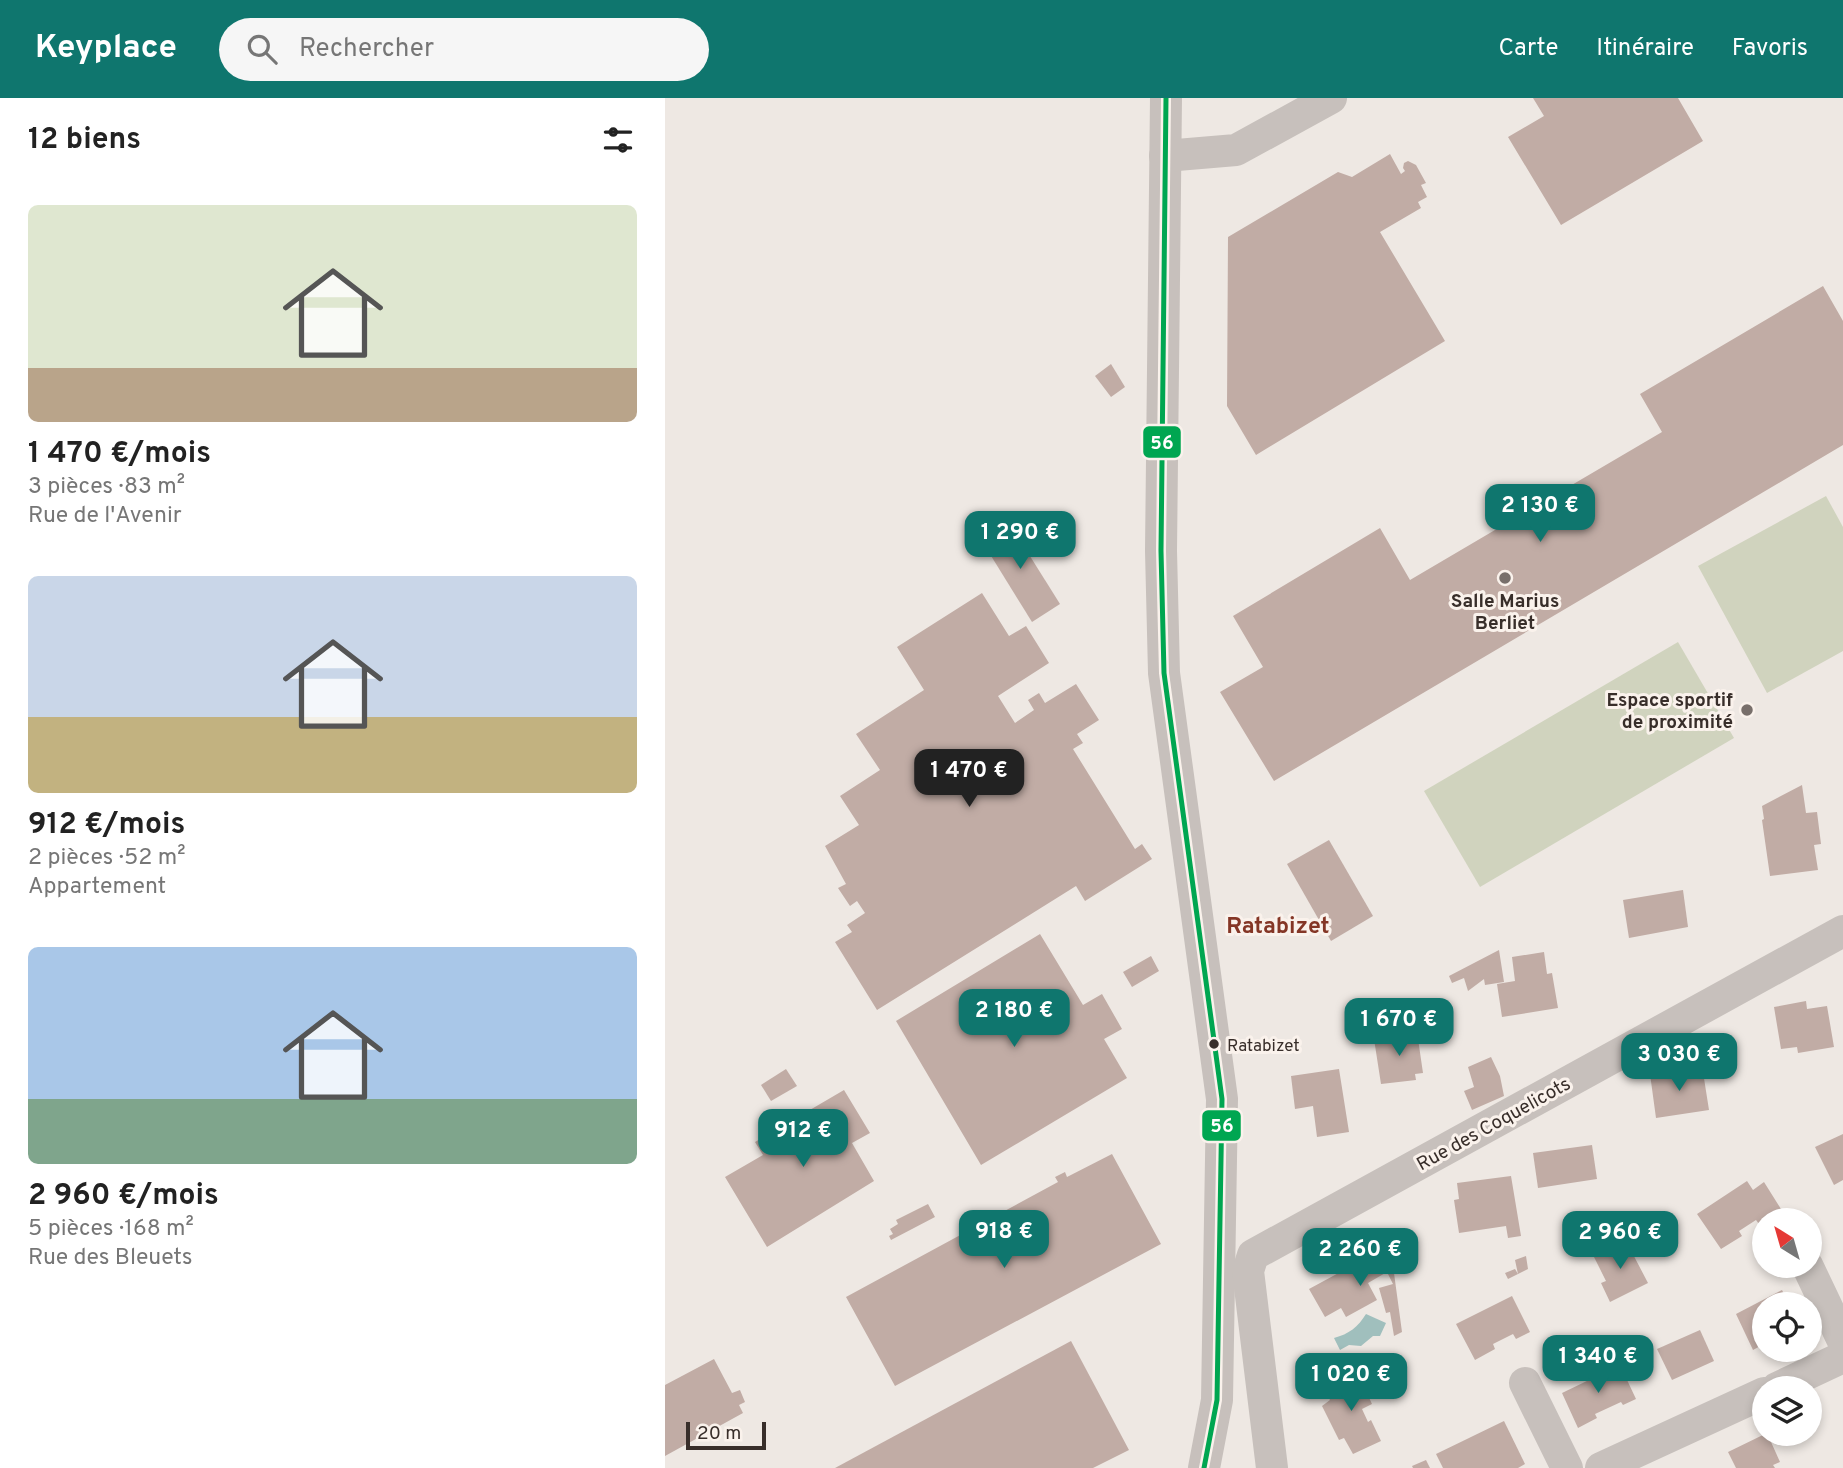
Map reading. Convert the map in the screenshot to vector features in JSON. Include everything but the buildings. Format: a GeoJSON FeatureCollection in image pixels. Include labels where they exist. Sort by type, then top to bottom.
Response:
{"type":"FeatureCollection","features":[{"type":"Feature","properties":{"kind":"street"},"geometry":{"type":"LineString","coordinates":[[1166,98],[1161,551],[1164,673],[1222,1099],[1217,1400],[1204,1468]]}},
{"type":"Feature","properties":{"kind":"street"},"geometry":{"type":"LineString","coordinates":[[1165,156],[1236,150],[1331,98]]}},
{"type":"Feature","properties":{"kind":"street","name":"Rue des Coquelicots"},"geometry":{"type":"LineString","coordinates":[[1272,1468],[1248,1270],[1253,1255],[1843,931]]}},
{"type":"Feature","properties":{"kind":"street"},"geometry":{"type":"LineString","coordinates":[[1813,1278],[1843,1341]]}},
{"type":"Feature","properties":{"kind":"street"},"geometry":{"type":"LineString","coordinates":[[1803,1376],[1843,1357]]}},
{"type":"Feature","properties":{"kind":"street"},"geometry":{"type":"LineString","coordinates":[[1525,1382],[1567,1468]]}},
{"type":"Feature","properties":{"kind":"street"},"geometry":{"type":"LineString","coordinates":[[1601,1468],[1752,1399]]}},
{"type":"Feature","properties":{"kind":"green space"},"geometry":{"type":"Polygon","coordinates":[[[1826,496],[1843,527],[1843,651],[1767,693],[1698,566],[1826,496]]]}},
{"type":"Feature","properties":{"kind":"green space"},"geometry":{"type":"Polygon","coordinates":[[[1678,642],[1734,738],[1480,887],[1424,791],[1678,642]]]}},
{"type":"Feature","properties":{"kind":"water"},"geometry":{"type":"Polygon","coordinates":[[[1366,1314],[1386,1323],[1380,1336],[1373,1336],[1361,1346],[1349,1345],[1340,1350],[1334,1338],[1353,1329],[1366,1314]]]}},
{"type":"Feature","properties":{"kind":"transit line","name":"56"},"geometry":{"type":"LineString","coordinates":[[1166,98],[1161,551],[1164,673],[1222,1099],[1217,1400],[1204,1468]]}},
{"type":"Feature","properties":{"kind":"place","name":"Salle Marius Berliet"},"geometry":{"type":"Point","coordinates":[1505,578]}},
{"type":"Feature","properties":{"kind":"place","name":"Espace sportif de proximité"},"geometry":{"type":"Point","coordinates":[1747,710]}},
{"type":"Feature","properties":{"kind":"place","name":"Ratabizet"},"geometry":{"type":"Point","coordinates":[1214,1044]}},
{"type":"Feature","properties":{"kind":"district","name":"Ratabizet"},"geometry":{"type":"Point","coordinates":[1278,925]}}]}
